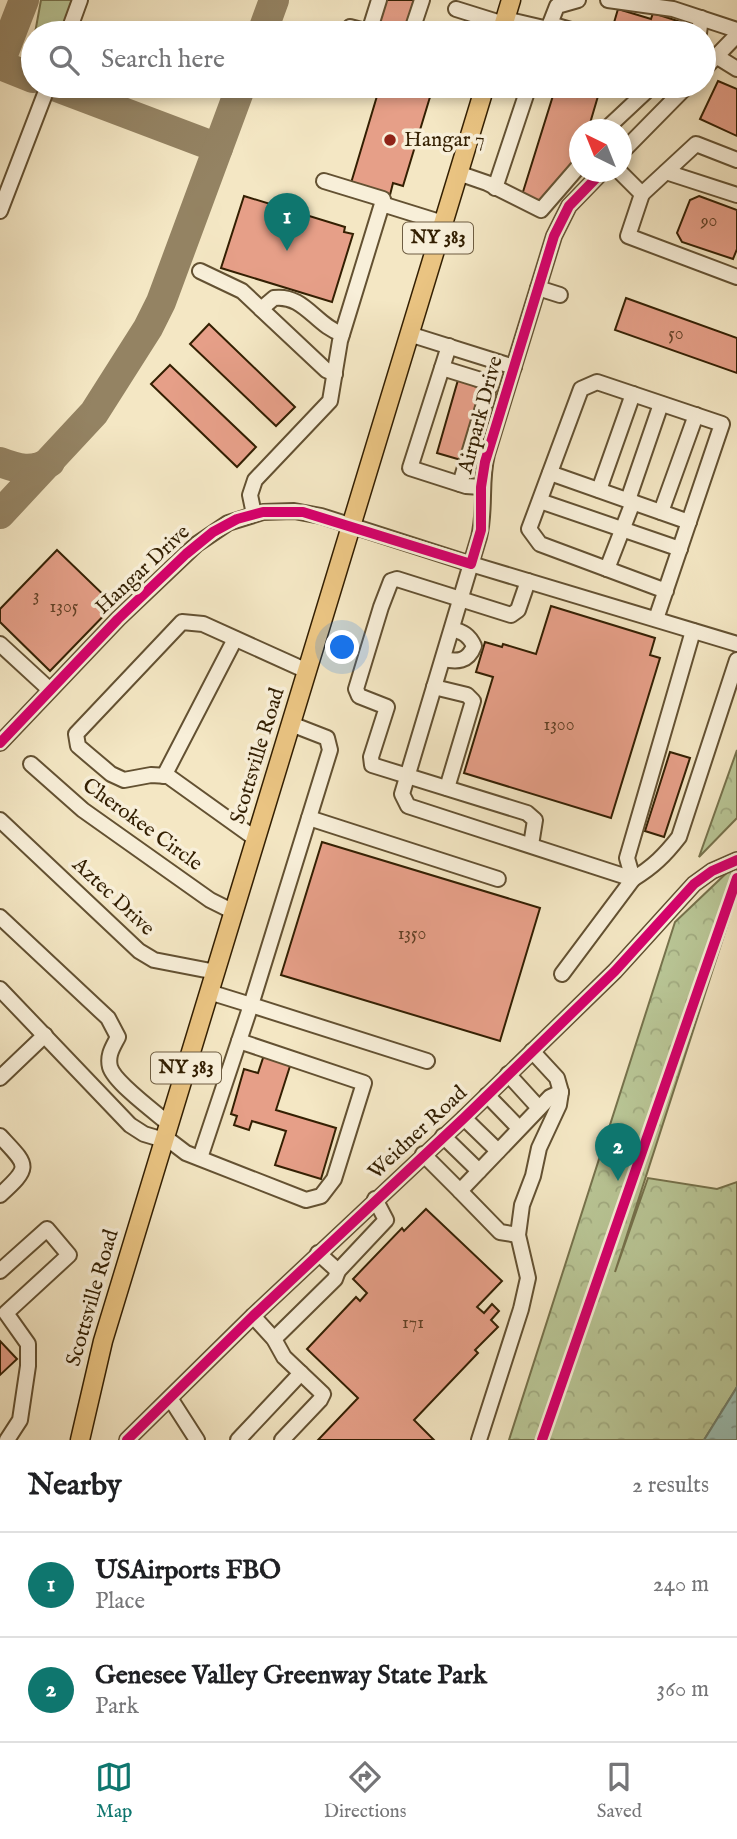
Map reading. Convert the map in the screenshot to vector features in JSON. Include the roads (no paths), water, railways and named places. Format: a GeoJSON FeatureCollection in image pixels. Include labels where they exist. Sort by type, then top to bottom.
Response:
{"type":"FeatureCollection","features":[{"type":"Feature","properties":{"kind":"main road"},"geometry":{"type":"LineString","coordinates":[[504,21],[511,0]]}},
{"type":"Feature","properties":{"kind":"main road","name":"Scottsville Road"},"geometry":{"type":"LineString","coordinates":[[80,1440],[103,1341],[481,98]]}},
{"type":"Feature","properties":{"kind":"street"},"geometry":{"type":"LineString","coordinates":[[72,21],[80,0]]}},
{"type":"Feature","properties":{"kind":"street"},"geometry":{"type":"LineString","coordinates":[[374,21],[379,0]]}},
{"type":"Feature","properties":{"kind":"street"},"geometry":{"type":"LineString","coordinates":[[415,21],[422,0]]}},
{"type":"Feature","properties":{"kind":"street"},"geometry":{"type":"LineString","coordinates":[[551,21],[558,3],[578,0]]}},
{"type":"Feature","properties":{"kind":"street"},"geometry":{"type":"LineString","coordinates":[[608,0],[693,10],[737,30]]}},
{"type":"Feature","properties":{"kind":"street"},"geometry":{"type":"LineString","coordinates":[[456,9],[491,21]]}},
{"type":"Feature","properties":{"kind":"street"},"geometry":{"type":"LineString","coordinates":[[737,35],[716,56],[737,69]]}},
{"type":"Feature","properties":{"kind":"street"},"geometry":{"type":"LineString","coordinates":[[0,211],[43,98]]}},
{"type":"Feature","properties":{"kind":"street"},"geometry":{"type":"LineString","coordinates":[[495,188],[525,98]]}},
{"type":"Feature","properties":{"kind":"street"},"geometry":{"type":"LineString","coordinates":[[617,119],[639,98]]}},
{"type":"Feature","properties":{"kind":"street"},"geometry":{"type":"LineString","coordinates":[[632,141],[675,98]]}},
{"type":"Feature","properties":{"kind":"street"},"geometry":{"type":"LineString","coordinates":[[737,160],[696,144],[642,194],[628,236],[737,277]]}},
{"type":"Feature","properties":{"kind":"street"},"geometry":{"type":"LineString","coordinates":[[666,172],[737,195]]}},
{"type":"Feature","properties":{"kind":"street"},"geometry":{"type":"LineString","coordinates":[[458,173],[541,210],[569,177]]}},
{"type":"Feature","properties":{"kind":"street"},"geometry":{"type":"LineString","coordinates":[[254,514],[250,495],[252,485],[327,404],[333,391],[342,334],[382,204],[383,199],[324,181]]}},
{"type":"Feature","properties":{"kind":"street","name":"Airpark Drive"},"geometry":{"type":"LineString","coordinates":[[407,777],[482,524],[481,487],[487,454],[554,236],[564,212],[593,182]]}},
{"type":"Feature","properties":{"kind":"street"},"geometry":{"type":"LineString","coordinates":[[630,182],[642,194]]}},
{"type":"Feature","properties":{"kind":"street"},"geometry":{"type":"LineString","coordinates":[[382,204],[443,223]]}},
{"type":"Feature","properties":{"kind":"street"},"geometry":{"type":"LineString","coordinates":[[200,271],[238,289],[326,370],[335,374]]}},
{"type":"Feature","properties":{"kind":"street"},"geometry":{"type":"LineString","coordinates":[[538,288],[560,295]]}},
{"type":"Feature","properties":{"kind":"street"},"geometry":{"type":"LineString","coordinates":[[261,309],[274,298],[290,298],[326,327],[342,334]]}},
{"type":"Feature","properties":{"kind":"street"},"geometry":{"type":"LineString","coordinates":[[410,334],[514,366]]}},
{"type":"Feature","properties":{"kind":"street"},"geometry":{"type":"LineString","coordinates":[[449,346],[410,468],[460,484],[481,487]]}},
{"type":"Feature","properties":{"kind":"street"},"geometry":{"type":"LineString","coordinates":[[442,368],[484,381],[489,387],[460,484]]}},
{"type":"Feature","properties":{"kind":"street"},"geometry":{"type":"LineString","coordinates":[[656,620],[690,522],[722,424],[597,382],[581,389],[529,529],[540,544],[666,591]]}},
{"type":"Feature","properties":{"kind":"street"},"geometry":{"type":"LineString","coordinates":[[599,490],[633,394]]}},
{"type":"Feature","properties":{"kind":"street"},"geometry":{"type":"LineString","coordinates":[[607,569],[623,529],[661,404]]}},
{"type":"Feature","properties":{"kind":"street"},"geometry":{"type":"LineString","coordinates":[[660,512],[696,415]]}},
{"type":"Feature","properties":{"kind":"street"},"geometry":{"type":"LineString","coordinates":[[550,473],[690,522]]}},
{"type":"Feature","properties":{"kind":"street"},"geometry":{"type":"LineString","coordinates":[[540,501],[680,549]]}},
{"type":"Feature","properties":{"kind":"street","name":"Hangar Drive"},"geometry":{"type":"LineString","coordinates":[[0,743],[118,619],[197,544],[228,523],[254,514],[283,511],[303,512],[352,526]]}},
{"type":"Feature","properties":{"kind":"street"},"geometry":{"type":"LineString","coordinates":[[352,526],[737,644]]}},
{"type":"Feature","properties":{"kind":"street"},"geometry":{"type":"LineString","coordinates":[[527,581],[518,610],[514,614],[397,579],[391,581],[356,693],[365,700],[387,707],[371,757],[372,765],[533,816],[535,824],[531,845]]}},
{"type":"Feature","properties":{"kind":"street"},"geometry":{"type":"LineString","coordinates":[[256,839],[168,776],[151,775],[124,780],[111,774],[78,747],[76,734],[182,622],[203,624],[307,671]]}},
{"type":"Feature","properties":{"kind":"street"},"geometry":{"type":"LineString","coordinates":[[443,659],[456,662],[464,659],[474,646],[463,632],[452,629]]}},
{"type":"Feature","properties":{"kind":"street"},"geometry":{"type":"LineString","coordinates":[[633,878],[627,858],[693,631]]}},
{"type":"Feature","properties":{"kind":"street"},"geometry":{"type":"LineString","coordinates":[[164,776],[235,639]]}},
{"type":"Feature","properties":{"kind":"street"},"geometry":{"type":"LineString","coordinates":[[0,644],[50,690]]}},
{"type":"Feature","properties":{"kind":"street"},"geometry":{"type":"LineString","coordinates":[[562,974],[633,878],[652,868],[679,837],[737,660]]}},
{"type":"Feature","properties":{"kind":"street"},"geometry":{"type":"LineString","coordinates":[[434,687],[467,695],[473,701],[447,788]]}},
{"type":"Feature","properties":{"kind":"street"},"geometry":{"type":"LineString","coordinates":[[201,1158],[330,750],[327,738],[291,724]]}},
{"type":"Feature","properties":{"kind":"street","name":"Cherokee Circle"},"geometry":{"type":"LineString","coordinates":[[31,764],[83,810],[210,900],[234,912]]}},
{"type":"Feature","properties":{"kind":"street"},"geometry":{"type":"LineString","coordinates":[[407,777],[402,794],[408,806],[633,878]]}},
{"type":"Feature","properties":{"kind":"street"},"geometry":{"type":"LineString","coordinates":[[309,818],[498,879]]}},
{"type":"Feature","properties":{"kind":"street","name":"Aztec Drive"},"geometry":{"type":"LineString","coordinates":[[0,820],[139,951],[153,960],[216,972]]}},
{"type":"Feature","properties":{"kind":"street","name":"Weidner Road"},"geometry":{"type":"LineString","coordinates":[[127,1440],[318,1253],[464,1118],[615,971],[694,884],[712,871],[737,860]]}},
{"type":"Feature","properties":{"kind":"street"},"geometry":{"type":"LineString","coordinates":[[0,917],[108,1018],[118,1037],[109,1053],[110,1070],[186,1153],[306,1200],[321,1196],[334,1179],[364,1083],[239,1041]]}},
{"type":"Feature","properties":{"kind":"street"},"geometry":{"type":"LineString","coordinates":[[0,989],[130,1125],[144,1134],[166,1134]]}},
{"type":"Feature","properties":{"kind":"street"},"geometry":{"type":"LineString","coordinates":[[209,992],[427,1061]]}},
{"type":"Feature","properties":{"kind":"street"},"geometry":{"type":"LineString","coordinates":[[0,1077],[45,1035]]}},
{"type":"Feature","properties":{"kind":"street"},"geometry":{"type":"LineString","coordinates":[[479,1440],[517,1325],[528,1278],[518,1235],[522,1205],[533,1176],[539,1148],[559,1105],[561,1092],[557,1078],[532,1051]]}},
{"type":"Feature","properties":{"kind":"street"},"geometry":{"type":"LineString","coordinates":[[508,1074],[539,1108]]}},
{"type":"Feature","properties":{"kind":"street"},"geometry":{"type":"LineString","coordinates":[[460,1191],[550,1097],[561,1092]]}},
{"type":"Feature","properties":{"kind":"street"},"geometry":{"type":"LineString","coordinates":[[487,1095],[519,1128]]}},
{"type":"Feature","properties":{"kind":"street"},"geometry":{"type":"LineString","coordinates":[[464,1118],[498,1151]]}},
{"type":"Feature","properties":{"kind":"street"},"geometry":{"type":"LineString","coordinates":[[0,1136],[20,1158],[23,1167],[19,1177],[0,1195]]}},
{"type":"Feature","properties":{"kind":"street"},"geometry":{"type":"LineString","coordinates":[[443,1136],[479,1171]]}},
{"type":"Feature","properties":{"kind":"street"},"geometry":{"type":"LineString","coordinates":[[423,1154],[500,1232],[518,1235]]}},
{"type":"Feature","properties":{"kind":"street"},"geometry":{"type":"LineString","coordinates":[[274,1339],[332,1284],[338,1271],[386,1220],[375,1199]]}},
{"type":"Feature","properties":{"kind":"street"},"geometry":{"type":"LineString","coordinates":[[0,1271],[47,1229],[69,1255],[3,1310],[28,1344],[28,1366],[20,1420],[7,1440]]}},
{"type":"Feature","properties":{"kind":"street"},"geometry":{"type":"LineString","coordinates":[[318,1253],[338,1271]]}},
{"type":"Feature","properties":{"kind":"street"},"geometry":{"type":"LineString","coordinates":[[253,1316],[274,1339],[284,1357],[323,1397],[282,1440]]}},
{"type":"Feature","properties":{"kind":"street"},"geometry":{"type":"LineString","coordinates":[[238,1440],[301,1373]]}},
{"type":"Feature","properties":{"kind":"street"},"geometry":{"type":"LineString","coordinates":[[170,1398],[197,1440]]}},
{"type":"Feature","properties":{"kind":"water"},"geometry":{"type":"Polygon","coordinates":[[[737,1387],[737,1440],[704,1440],[737,1387]]]}},
{"type":"Feature","properties":{"kind":"place","name":"Hangar 7"},"geometry":{"type":"Point","coordinates":[390,140]}},
{"type":"Feature","properties":{"kind":"place","name":"USAirports FBO"},"geometry":{"type":"Point","coordinates":[287,251]}},
{"type":"Feature","properties":{"kind":"place","name":"Genesee Valley Greenway State Park"},"geometry":{"type":"Point","coordinates":[618,1181]}}]}
